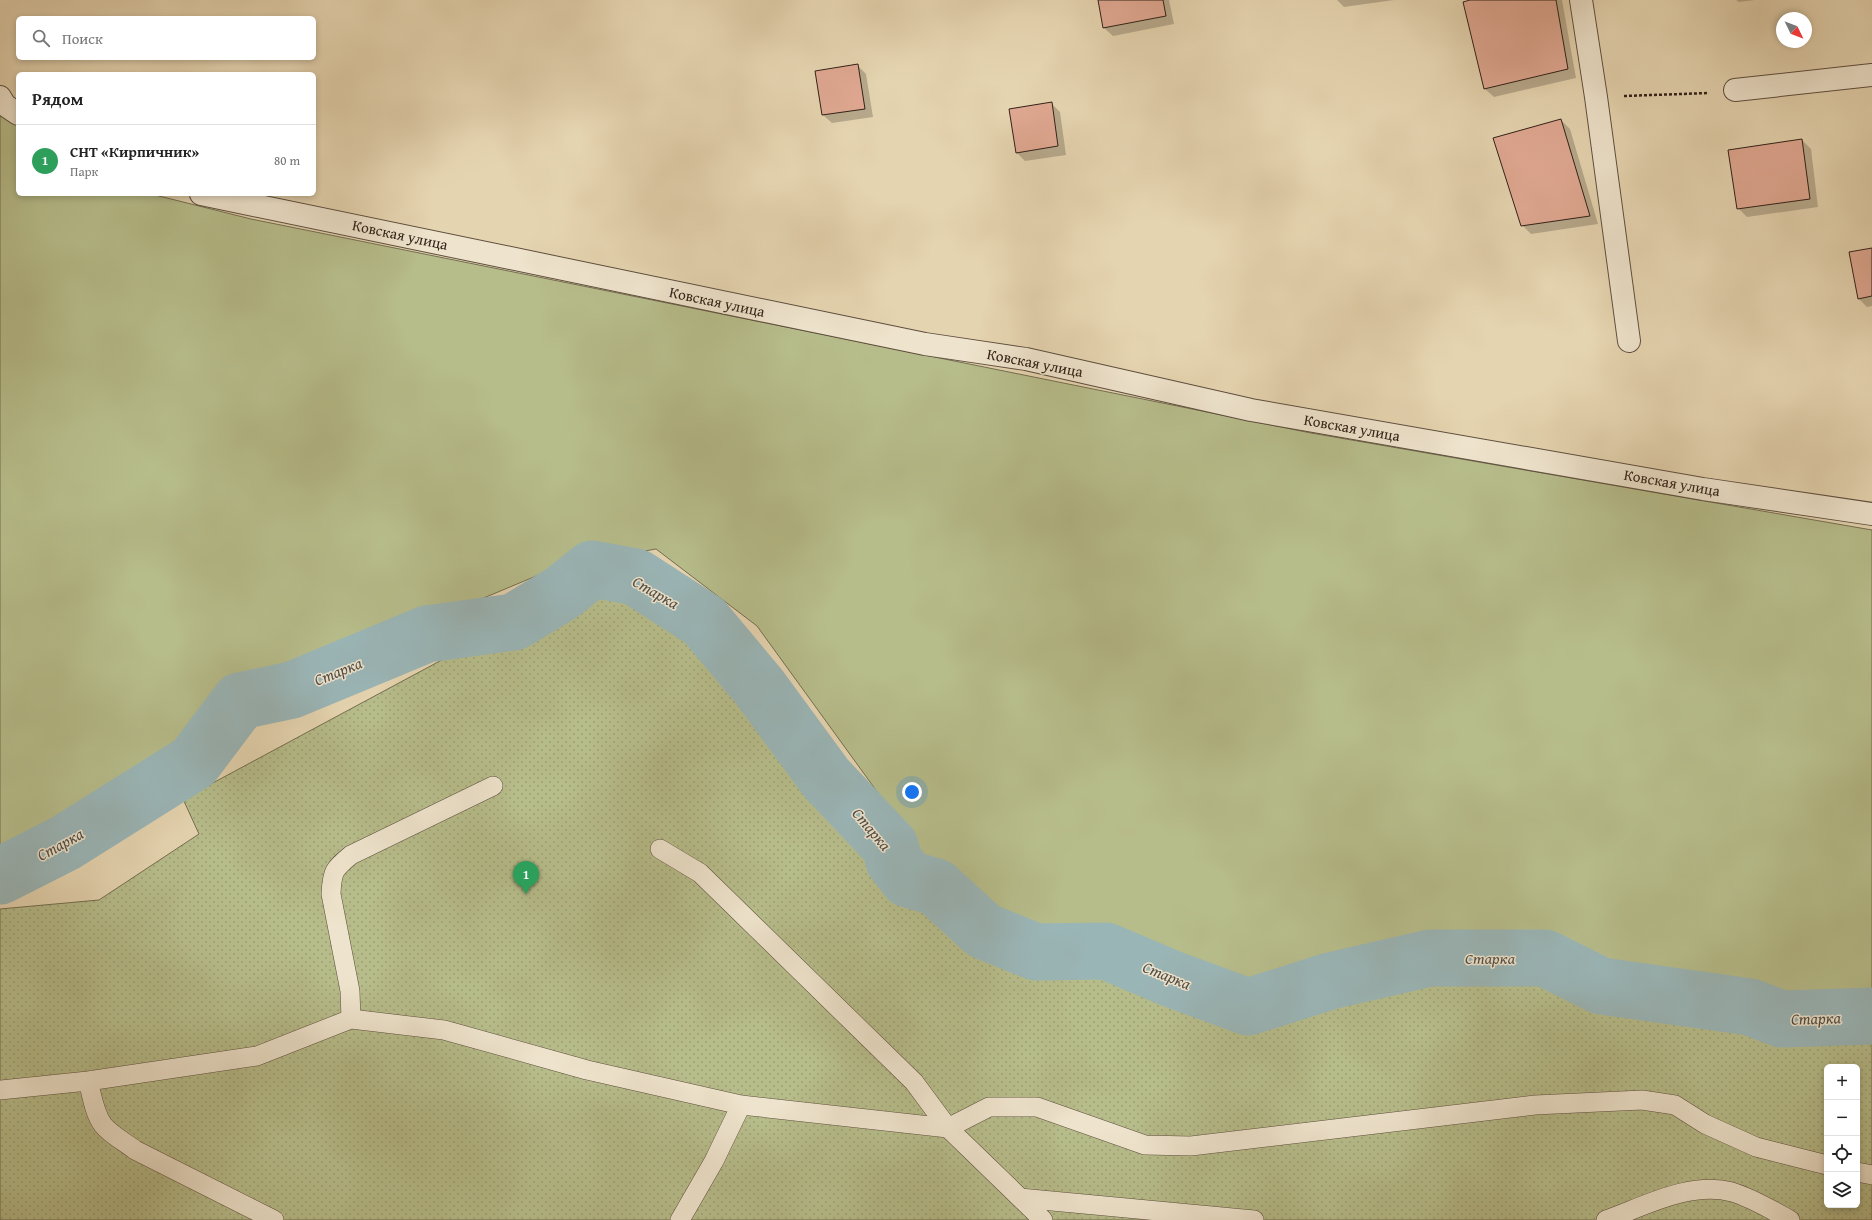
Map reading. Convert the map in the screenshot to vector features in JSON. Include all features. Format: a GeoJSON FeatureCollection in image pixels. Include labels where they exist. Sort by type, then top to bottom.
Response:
{"type":"FeatureCollection","features":[{"type":"Feature","properties":{"kind":"street"},"geometry":{"type":"LineString","coordinates":[[1581,0],[1596,97],[1629,341]]}},
{"type":"Feature","properties":{"kind":"street"},"geometry":{"type":"LineString","coordinates":[[1735,90],[1872,75]]}},
{"type":"Feature","properties":{"kind":"street"},"geometry":{"type":"LineString","coordinates":[[0,97],[5,105],[16,113]]}},
{"type":"Feature","properties":{"kind":"street","name":"Ковская улица"},"geometry":{"type":"LineString","coordinates":[[211,196],[917,343],[1026,360],[1251,410],[1703,489],[1872,514]]}},
{"type":"Feature","properties":{"kind":"lane"},"geometry":{"type":"LineString","coordinates":[[351,1019],[350,991],[330,894],[335,868],[350,855],[493,786]]}},
{"type":"Feature","properties":{"kind":"lane"},"geometry":{"type":"LineString","coordinates":[[660,849],[700,873],[914,1082],[948,1128],[1043,1220]]}},
{"type":"Feature","properties":{"kind":"lane"},"geometry":{"type":"LineString","coordinates":[[0,1090],[88,1081],[257,1056],[351,1019],[444,1030],[587,1070],[741,1105],[948,1128],[989,1107],[1037,1107],[1145,1145],[1191,1146],[1535,1105],[1642,1100],[1674,1105],[1705,1124],[1756,1147],[1824,1163]]}},
{"type":"Feature","properties":{"kind":"lane"},"geometry":{"type":"LineString","coordinates":[[88,1081],[96,1112],[103,1125],[114,1135],[135,1150],[274,1220]]}},
{"type":"Feature","properties":{"kind":"lane"},"geometry":{"type":"LineString","coordinates":[[680,1220],[714,1161],[741,1105]]}},
{"type":"Feature","properties":{"kind":"lane"},"geometry":{"type":"LineString","coordinates":[[1860,1173],[1872,1176]]}},
{"type":"Feature","properties":{"kind":"lane"},"geometry":{"type":"LineString","coordinates":[[1606,1220],[1682,1192],[1707,1189],[1732,1192],[1790,1220]]}},
{"type":"Feature","properties":{"kind":"lane"},"geometry":{"type":"LineString","coordinates":[[1020,1198],[1254,1220]]}},
{"type":"Feature","properties":{"kind":"path"},"geometry":{"type":"LineString","coordinates":[[1596,97],[1698,94],[1735,90]]}},
{"type":"Feature","properties":{"kind":"green space"},"geometry":{"type":"Polygon","coordinates":[[[0,114],[16,125],[16,196],[159,196],[251,219],[1311,433],[1872,530],[1872,1009],[1786,1012],[1750,999],[1602,980],[1549,951],[1427,951],[1249,1000],[1110,945],[1037,945],[990,926],[944,884],[757,626],[656,549],[560,566],[350,654],[232,687],[183,751],[0,851],[0,114]]]}},
{"type":"Feature","properties":{"kind":"green space"},"geometry":{"type":"Polygon","coordinates":[[[592,569],[636,577],[704,621],[760,688],[826,778],[890,846],[894,861],[908,879],[936,887],[984,931],[1036,952],[1106,951],[1172,979],[1248,1007],[1330,981],[1430,958],[1545,958],[1601,986],[1750,1007],[1782,1019],[1872,1016],[1872,1220],[0,1220],[0,909],[99,900],[199,834],[183,799],[451,655],[427,634],[514,622],[562,593],[592,569]]]}},
{"type":"Feature","properties":{"kind":"building"},"geometry":{"type":"Polygon","coordinates":[[[1098,0],[1163,0],[1166,16],[1103,28],[1098,0]]]}},
{"type":"Feature","properties":{"kind":"building"},"geometry":{"type":"Polygon","coordinates":[[[1470,0],[1556,0],[1568,69],[1484,89],[1463,2],[1470,0]]]}},
{"type":"Feature","properties":{"kind":"building"},"geometry":{"type":"Polygon","coordinates":[[[858,64],[865,109],[822,115],[815,71],[858,64]]]}},
{"type":"Feature","properties":{"kind":"building"},"geometry":{"type":"Polygon","coordinates":[[[1052,102],[1058,146],[1016,153],[1009,109],[1052,102]]]}},
{"type":"Feature","properties":{"kind":"building"},"geometry":{"type":"Polygon","coordinates":[[[1561,119],[1590,216],[1521,226],[1493,138],[1561,119]]]}},
{"type":"Feature","properties":{"kind":"building"},"geometry":{"type":"Polygon","coordinates":[[[1802,139],[1810,199],[1737,209],[1728,150],[1802,139]]]}},
{"type":"Feature","properties":{"kind":"building"},"geometry":{"type":"Polygon","coordinates":[[[1872,248],[1872,296],[1858,299],[1849,252],[1872,248]]]}},
{"type":"Feature","properties":{"kind":"waterway","name":"Старка"},"geometry":{"type":"LineString","coordinates":[[0,876],[65,843],[194,762],[240,701],[292,690],[427,634],[514,622],[562,593],[592,569],[636,577],[704,621],[760,688],[826,778],[890,846],[894,861],[908,879],[936,887],[984,931],[1036,952],[1106,951],[1172,979],[1248,1007],[1330,981],[1430,958],[1545,958],[1601,986],[1750,1007],[1782,1019],[1872,1016]]}},
{"type":"Feature","properties":{"kind":"place","name":"СНТ «Кирпичник»"},"geometry":{"type":"Point","coordinates":[526,894]}}]}
